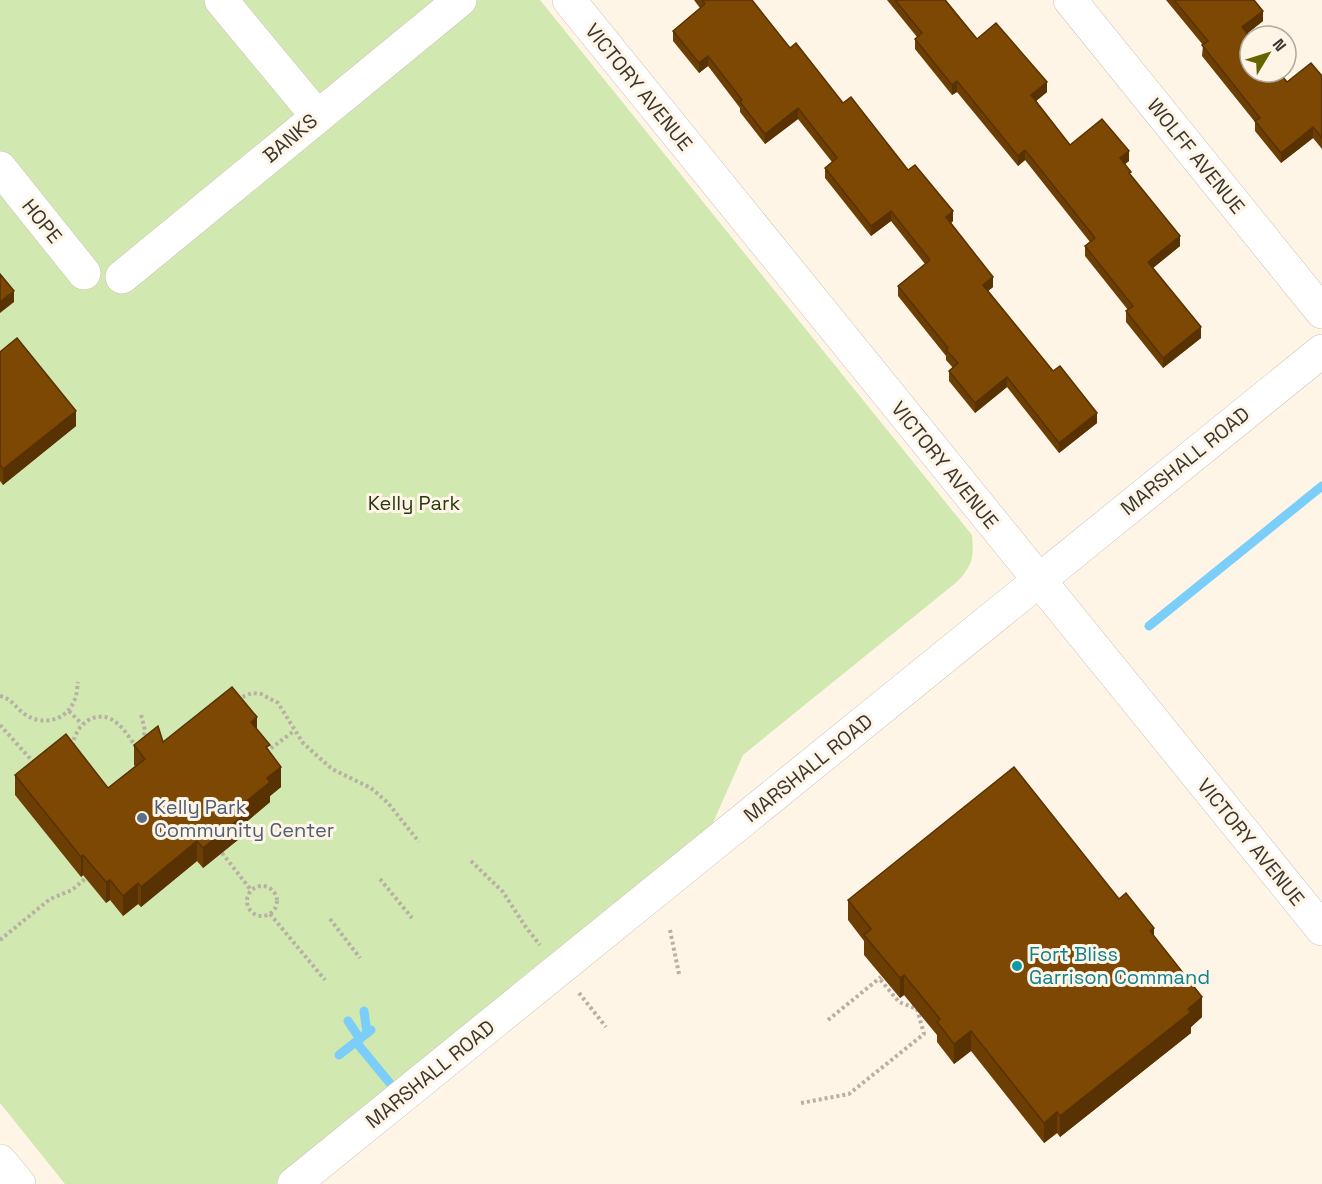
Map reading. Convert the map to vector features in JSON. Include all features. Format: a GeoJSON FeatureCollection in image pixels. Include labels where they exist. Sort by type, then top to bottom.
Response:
{"type":"FeatureCollection","features":[{"type":"Feature","properties":{"kind":"street"},"geometry":{"type":"LineString","coordinates":[[221,0],[317,116]]}},
{"type":"Feature","properties":{"kind":"street","name":"BANKS"},"geometry":{"type":"LineString","coordinates":[[122,276],[460,0]]}},
{"type":"Feature","properties":{"kind":"street","name":"VICTORY AVENUE"},"geometry":{"type":"LineString","coordinates":[[569,0],[1322,929]]}},
{"type":"Feature","properties":{"kind":"street","name":"WOLFF AVENUE"},"geometry":{"type":"LineString","coordinates":[[1070,0],[1322,312]]}},
{"type":"Feature","properties":{"kind":"street","name":"HOPE"},"geometry":{"type":"LineString","coordinates":[[0,168],[84,273]]}},
{"type":"Feature","properties":{"kind":"street","name":"MARSHALL ROAD"},"geometry":{"type":"LineString","coordinates":[[294,1184],[1322,351]]}},
{"type":"Feature","properties":{"kind":"street"},"geometry":{"type":"LineString","coordinates":[[0,1161],[19,1184]]}},
{"type":"Feature","properties":{"kind":"path"},"geometry":{"type":"LineString","coordinates":[[0,696],[16,704],[23,712],[38,721],[49,721],[69,711],[74,701],[78,682]]}},
{"type":"Feature","properties":{"kind":"path"},"geometry":{"type":"LineString","coordinates":[[230,704],[252,693],[278,703],[303,743],[332,769],[371,788],[380,795],[419,842]]}},
{"type":"Feature","properties":{"kind":"path"},"geometry":{"type":"LineString","coordinates":[[69,711],[82,724]]}},
{"type":"Feature","properties":{"kind":"path"},"geometry":{"type":"LineString","coordinates":[[137,748],[144,739],[145,730],[141,715]]}},
{"type":"Feature","properties":{"kind":"path"},"geometry":{"type":"LineString","coordinates":[[74,755],[72,744],[75,732],[91,719],[106,718],[117,722],[141,753]]}},
{"type":"Feature","properties":{"kind":"path"},"geometry":{"type":"LineString","coordinates":[[0,725],[38,767]]}},
{"type":"Feature","properties":{"kind":"path"},"geometry":{"type":"LineString","coordinates":[[262,756],[294,731]]}},
{"type":"Feature","properties":{"kind":"path"},"geometry":{"type":"LineString","coordinates":[[222,853],[251,890]]}},
{"type":"Feature","properties":{"kind":"path"},"geometry":{"type":"LineString","coordinates":[[0,940],[50,899],[72,890],[86,878]]}},
{"type":"Feature","properties":{"kind":"path"},"geometry":{"type":"LineString","coordinates":[[380,879],[412,918]]}},
{"type":"Feature","properties":{"kind":"path"},"geometry":{"type":"LineString","coordinates":[[265,886],[274,891],[277,901],[274,911],[259,916],[250,910],[247,900],[251,890],[265,886]]}},
{"type":"Feature","properties":{"kind":"path"},"geometry":{"type":"LineString","coordinates":[[270,914],[325,980]]}},
{"type":"Feature","properties":{"kind":"path"},"geometry":{"type":"LineString","coordinates":[[330,919],[360,958]]}},
{"type":"Feature","properties":{"kind":"path"},"geometry":{"type":"LineString","coordinates":[[670,930],[679,974]]}},
{"type":"Feature","properties":{"kind":"path"},"geometry":{"type":"LineString","coordinates":[[801,1103],[849,1094],[924,1034],[917,1009],[898,1002],[881,977],[828,1020]]}},
{"type":"Feature","properties":{"kind":"green space","name":"Kelly Park"},"geometry":{"type":"Polygon","coordinates":[[[0,0],[540,0],[972,535],[971,560],[967,570],[958,581],[743,755],[697,859],[294,1184],[65,1184],[0,1103],[0,0]]]}},
{"type":"Feature","properties":{"kind":"building"},"geometry":{"type":"Polygon","coordinates":[[[702,0],[752,0],[790,48],[796,43],[843,103],[851,97],[908,170],[915,165],[953,211],[946,217],[993,277],[983,285],[1053,371],[1060,366],[1097,413],[1059,443],[1007,377],[975,403],[949,371],[958,363],[898,286],[930,260],[891,211],[871,226],[825,168],[837,158],[798,108],[765,134],[708,56],[699,63],[673,31],[705,4],[702,0]]]}},
{"type":"Feature","properties":{"kind":"building"},"geometry":{"type":"Polygon","coordinates":[[[895,0],[945,0],[977,39],[996,23],[1047,82],[1031,95],[1070,145],[1102,119],[1129,151],[1120,158],[1131,172],[1129,173],[1180,236],[1148,262],[1201,327],[1163,358],[1126,311],[1133,306],[1085,246],[1095,238],[1025,150],[1018,156],[957,81],[952,85],[915,39],[922,33],[895,0]]]}},
{"type":"Feature","properties":{"kind":"building"},"geometry":{"type":"Polygon","coordinates":[[[1174,0],[1254,0],[1263,11],[1246,24],[1238,24],[1238,84],[1298,84],[1298,73],[1311,63],[1322,76],[1322,138],[1313,127],[1281,153],[1255,121],[1260,118],[1202,45],[1208,41],[1174,0]]]}},
{"type":"Feature","properties":{"kind":"building"},"geometry":{"type":"Polygon","coordinates":[[[0,274],[14,291],[0,302],[0,274]]]}},
{"type":"Feature","properties":{"kind":"building"},"geometry":{"type":"Polygon","coordinates":[[[17,338],[76,411],[3,469],[0,465],[0,352],[17,338]]]}},
{"type":"Feature","properties":{"kind":"building","name":"Kelly Park Community Center"},"geometry":{"type":"Polygon","coordinates":[[[232,687],[257,717],[251,722],[270,745],[266,747],[281,767],[267,778],[270,782],[238,808],[244,815],[203,848],[197,841],[141,887],[138,883],[123,896],[110,880],[106,882],[83,855],[81,857],[15,775],[66,734],[108,788],[145,759],[134,745],[158,726],[163,742],[232,687]]]}},
{"type":"Feature","properties":{"kind":"building","name":"Fort Bliss Garrison Command"},"geometry":{"type":"Polygon","coordinates":[[[1014,767],[1119,899],[1126,893],[1154,928],[1150,931],[1202,997],[1188,1009],[1191,1012],[1060,1116],[1057,1112],[1044,1123],[971,1031],[954,1044],[937,1022],[940,1019],[904,975],[900,978],[864,935],[871,929],[848,900],[1014,767]]]}},
{"type":"Feature","properties":{"kind":"waterway"},"geometry":{"type":"LineString","coordinates":[[1149,626],[1322,486]]}},
{"type":"Feature","properties":{"kind":"waterway"},"geometry":{"type":"LineString","coordinates":[[364,1011],[367,1033]]}},
{"type":"Feature","properties":{"kind":"waterway"},"geometry":{"type":"LineString","coordinates":[[348,1021],[360,1039]]}},
{"type":"Feature","properties":{"kind":"waterway"},"geometry":{"type":"LineString","coordinates":[[339,1055],[371,1030]]}},
{"type":"Feature","properties":{"kind":"waterway"},"geometry":{"type":"LineString","coordinates":[[356,1042],[398,1093]]}},
{"type":"Feature","properties":{"kind":"place","name":"Kelly Park Community Center"},"geometry":{"type":"Point","coordinates":[142,818]}},
{"type":"Feature","properties":{"kind":"place","name":"Fort Bliss Garrison Command"},"geometry":{"type":"Point","coordinates":[1017,966]}}]}
